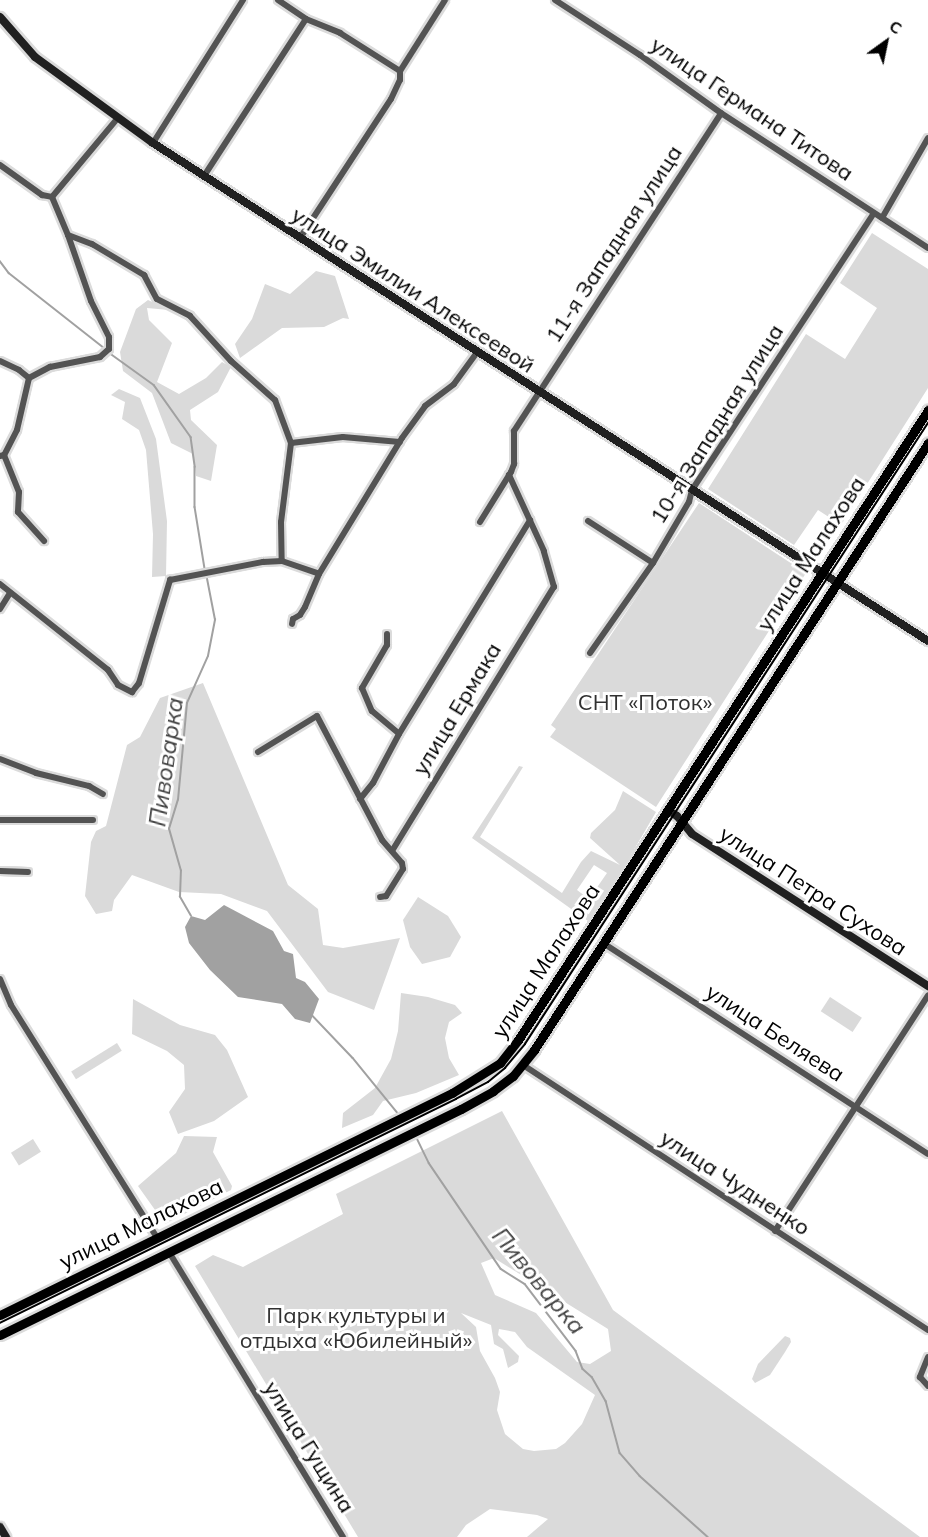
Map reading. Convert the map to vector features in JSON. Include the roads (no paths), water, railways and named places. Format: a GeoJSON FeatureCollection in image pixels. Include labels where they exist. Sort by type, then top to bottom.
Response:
{"type":"FeatureCollection","features":[{"type":"Feature","properties":{"kind":"main road","name":"улица Малахова"},"geometry":{"type":"LineString","coordinates":[[0,1315],[445,1096],[492,1070],[518,1040],[928,410]]}},
{"type":"Feature","properties":{"kind":"main road","name":"улица Малахова"},"geometry":{"type":"LineString","coordinates":[[0,1335],[470,1104],[505,1083],[523,1065],[928,443]]}},
{"type":"Feature","properties":{"kind":"street"},"geometry":{"type":"LineString","coordinates":[[153,143],[243,0]]}},
{"type":"Feature","properties":{"kind":"street"},"geometry":{"type":"LineString","coordinates":[[278,0],[306,19],[340,33],[400,71]]}},
{"type":"Feature","properties":{"kind":"street"},"geometry":{"type":"LineString","coordinates":[[300,238],[391,99],[400,80],[400,71],[445,0]]}},
{"type":"Feature","properties":{"kind":"street","name":"улица Германа Титова"},"geometry":{"type":"LineString","coordinates":[[555,0],[640,55],[720,113],[928,248]]}},
{"type":"Feature","properties":{"kind":"street","name":"улица Эмилии Алексеевой"},"geometry":{"type":"LineString","coordinates":[[0,17],[35,57],[117,119],[539,393],[837,582]]}},
{"type":"Feature","properties":{"kind":"street"},"geometry":{"type":"LineString","coordinates":[[204,176],[306,19]]}},
{"type":"Feature","properties":{"kind":"street","name":"11-я Западная улица"},"geometry":{"type":"LineString","coordinates":[[480,522],[514,464],[514,431],[720,113]]}},
{"type":"Feature","properties":{"kind":"street"},"geometry":{"type":"LineString","coordinates":[[52,197],[117,119]]}},
{"type":"Feature","properties":{"kind":"street"},"geometry":{"type":"LineString","coordinates":[[882,218],[928,138]]}},
{"type":"Feature","properties":{"kind":"street"},"geometry":{"type":"LineString","coordinates":[[0,165],[42,195],[52,197]]}},
{"type":"Feature","properties":{"kind":"street"},"geometry":{"type":"LineString","coordinates":[[44,542],[18,512],[19,492],[2,456],[17,430],[29,378],[50,367],[100,357],[109,349],[110,337],[92,301],[52,197]]}},
{"type":"Feature","properties":{"kind":"street","name":"10-я Западная улица"},"geometry":{"type":"LineString","coordinates":[[590,653],[652,562],[689,501],[692,490],[874,213]]}},
{"type":"Feature","properties":{"kind":"street"},"geometry":{"type":"LineString","coordinates":[[68,235],[92,244],[144,275],[158,299],[190,316],[231,361],[276,400],[291,443],[281,522],[282,561]]}},
{"type":"Feature","properties":{"kind":"street"},"geometry":{"type":"LineString","coordinates":[[292,624],[293,619],[300,615],[305,607],[319,574],[400,442],[425,406],[454,384],[477,352]]}},
{"type":"Feature","properties":{"kind":"street"},"geometry":{"type":"LineString","coordinates":[[0,361],[19,370],[29,378]]}},
{"type":"Feature","properties":{"kind":"street"},"geometry":{"type":"LineString","coordinates":[[291,443],[343,437],[400,442]]}},
{"type":"Feature","properties":{"kind":"street"},"geometry":{"type":"LineString","coordinates":[[360,799],[373,783],[399,734],[530,520],[509,475]]}},
{"type":"Feature","properties":{"kind":"street","name":"улица Ермака"},"geometry":{"type":"LineString","coordinates":[[392,851],[554,587],[544,551],[530,520]]}},
{"type":"Feature","properties":{"kind":"street"},"geometry":{"type":"LineString","coordinates":[[588,521],[652,562]]}},
{"type":"Feature","properties":{"kind":"street"},"geometry":{"type":"LineString","coordinates":[[0,584],[108,670],[124,689],[132,692],[139,683],[170,580],[263,562],[282,561],[319,574]]}},
{"type":"Feature","properties":{"kind":"street"},"geometry":{"type":"LineString","coordinates":[[837,582],[928,641]]}},
{"type":"Feature","properties":{"kind":"street"},"geometry":{"type":"LineString","coordinates":[[0,609],[10,593]]}},
{"type":"Feature","properties":{"kind":"street"},"geometry":{"type":"LineString","coordinates":[[387,634],[387,645],[362,688],[372,711],[399,734]]}},
{"type":"Feature","properties":{"kind":"street"},"geometry":{"type":"LineString","coordinates":[[258,752],[316,716],[382,840],[400,858],[403,868],[386,896],[380,897]]}},
{"type":"Feature","properties":{"kind":"street"},"geometry":{"type":"LineString","coordinates":[[0,759],[36,773],[89,786],[103,794]]}},
{"type":"Feature","properties":{"kind":"street","name":"улица Петра Сухова"},"geometry":{"type":"LineString","coordinates":[[668,810],[692,834],[928,986]]}},
{"type":"Feature","properties":{"kind":"street"},"geometry":{"type":"LineString","coordinates":[[0,820],[93,820]]}},
{"type":"Feature","properties":{"kind":"street"},"geometry":{"type":"LineString","coordinates":[[0,871],[28,872]]}},
{"type":"Feature","properties":{"kind":"street","name":"улица Беляева"},"geometry":{"type":"LineString","coordinates":[[603,943],[928,1154]]}},
{"type":"Feature","properties":{"kind":"street"},"geometry":{"type":"LineString","coordinates":[[0,979],[16,1012],[157,1238]]}},
{"type":"Feature","properties":{"kind":"street"},"geometry":{"type":"LineString","coordinates":[[775,1231],[928,995]]}},
{"type":"Feature","properties":{"kind":"street","name":"улица Чудненко"},"geometry":{"type":"LineString","coordinates":[[523,1065],[928,1330]]}},
{"type":"Feature","properties":{"kind":"street","name":"улица Гущина"},"geometry":{"type":"LineString","coordinates":[[169,1252],[343,1537]]}},
{"type":"Feature","properties":{"kind":"street"},"geometry":{"type":"LineString","coordinates":[[928,1357],[920,1377],[928,1386]]}},
{"type":"Feature","properties":{"kind":"street"},"geometry":{"type":"LineString","coordinates":[[0,1527],[6,1537]]}},
{"type":"Feature","properties":{"kind":"waterway","name":"Пивоварка"},"geometry":{"type":"LineString","coordinates":[[0,261],[9,273],[103,347]]}},
{"type":"Feature","properties":{"kind":"waterway","name":"Пивоварка"},"geometry":{"type":"LineString","coordinates":[[111,354],[154,385],[191,437],[195,467],[195,507],[205,569]]}},
{"type":"Feature","properties":{"kind":"waterway","name":"Пивоварка"},"geometry":{"type":"LineString","coordinates":[[191,916],[180,897],[181,871],[169,829],[178,800],[187,703],[208,656],[215,620],[207,579]]}},
{"type":"Feature","properties":{"kind":"waterway","name":"Пивоварка"},"geometry":{"type":"LineString","coordinates":[[312,1015],[353,1058],[397,1112]]}},
{"type":"Feature","properties":{"kind":"waterway","name":"Пивоварка"},"geometry":{"type":"LineString","coordinates":[[415,1134],[429,1163],[501,1269],[525,1284],[576,1351],[583,1369],[592,1377],[606,1401],[620,1453],[640,1476],[708,1537]]}},
{"type":"Feature","properties":{"kind":"tram line"},"geometry":{"type":"LineString","coordinates":[[0,1323],[456,1099],[488,1082],[505,1068],[525,1044],[928,423]]}},
{"type":"Feature","properties":{"kind":"park label","name":"СНТ «Поток»"},"geometry":{"type":"Point","coordinates":[645,703]}},
{"type":"Feature","properties":{"kind":"park label","name":"Парк культуры и отдыха «Юбилейный»"},"geometry":{"type":"Point","coordinates":[356,1328]}}]}
